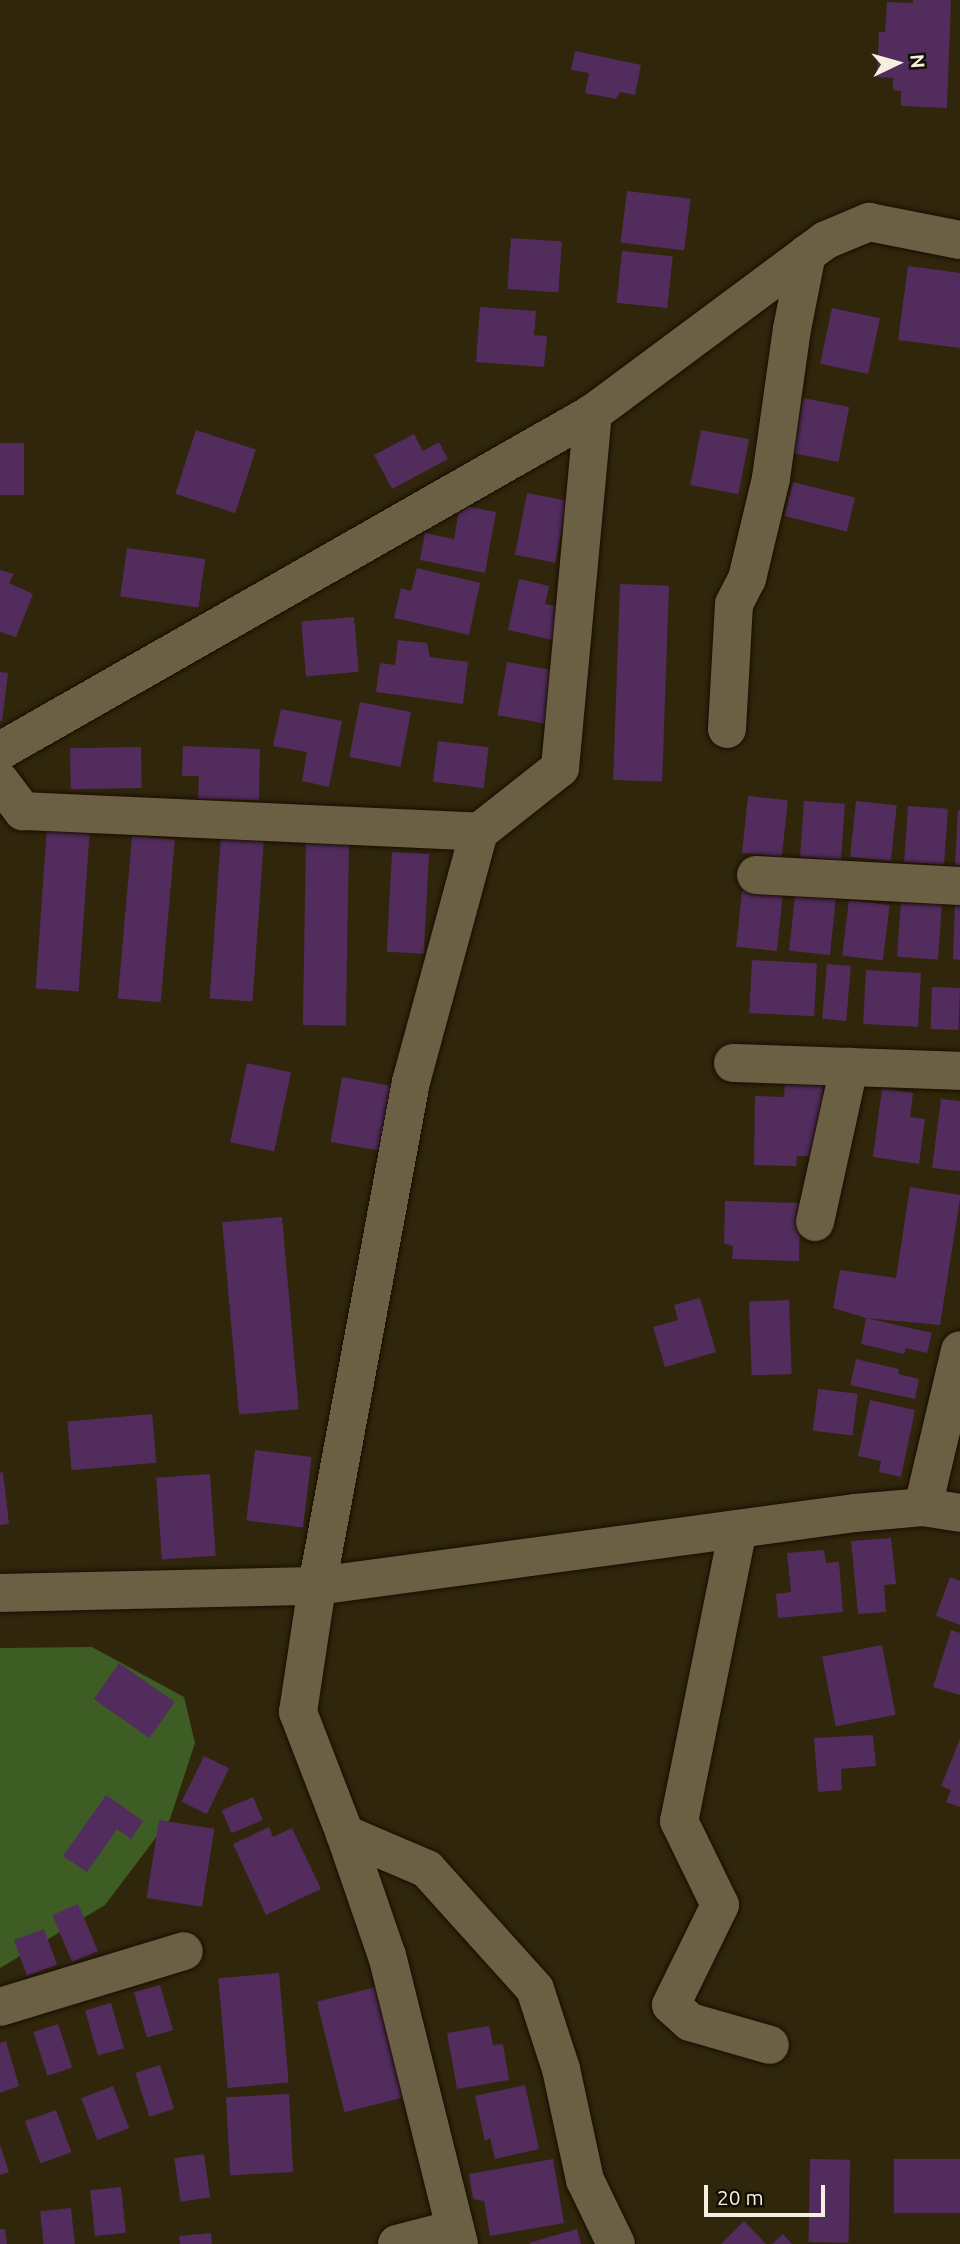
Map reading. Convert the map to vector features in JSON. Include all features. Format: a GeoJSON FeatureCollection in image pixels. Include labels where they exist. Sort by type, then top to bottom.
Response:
{"type":"FeatureCollection","features":[{"type":"Feature","properties":{"kind":"street"},"geometry":{"type":"LineString","coordinates":[[0,751],[593,413],[825,240],[869,222],[960,240]]}},
{"type":"Feature","properties":{"kind":"street"},"geometry":{"type":"LineString","coordinates":[[727,729],[734,604],[747,579],[771,478],[792,328],[807,253]]}},
{"type":"Feature","properties":{"kind":"street"},"geometry":{"type":"LineString","coordinates":[[397,2244],[457,2236],[387,1955],[345,1834],[298,1712],[317,1586],[411,1082],[479,831],[560,768],[593,413]]}},
{"type":"Feature","properties":{"kind":"street"},"geometry":{"type":"LineString","coordinates":[[0,781],[23,811],[479,831]]}},
{"type":"Feature","properties":{"kind":"street"},"geometry":{"type":"LineString","coordinates":[[755,875],[960,886]]}},
{"type":"Feature","properties":{"kind":"street"},"geometry":{"type":"LineString","coordinates":[[733,1063],[960,1071]]}},
{"type":"Feature","properties":{"kind":"street"},"geometry":{"type":"LineString","coordinates":[[815,1222],[849,1067]]}},
{"type":"Feature","properties":{"kind":"street"},"geometry":{"type":"LineString","coordinates":[[923,1507],[960,1350]]}},
{"type":"Feature","properties":{"kind":"street"},"geometry":{"type":"LineString","coordinates":[[0,1593],[317,1586],[923,1507],[960,1513]]}},
{"type":"Feature","properties":{"kind":"street"},"geometry":{"type":"LineString","coordinates":[[738,1529],[679,1821],[720,1905],[671,2005],[690,2022],[770,2045]]}},
{"type":"Feature","properties":{"kind":"street"},"geometry":{"type":"LineString","coordinates":[[345,1834],[427,1869],[535,1989],[561,2069],[585,2180],[616,2244]]}},
{"type":"Feature","properties":{"kind":"street"},"geometry":{"type":"LineString","coordinates":[[0,2007],[184,1951]]}},
{"type":"Feature","properties":{"kind":"green space"},"geometry":{"type":"Polygon","coordinates":[[[92,1647],[184,1697],[195,1743],[170,1819],[105,1905],[0,1968],[0,1648],[92,1647]]]}},
{"type":"Feature","properties":{"kind":"building"},"geometry":{"type":"Polygon","coordinates":[[[913,0],[951,0],[947,108],[901,106],[901,91],[893,90],[893,78],[877,77],[879,32],[885,32],[887,2],[913,3],[913,0]]]}},
{"type":"Feature","properties":{"kind":"building"},"geometry":{"type":"Polygon","coordinates":[[[575,51],[641,65],[635,95],[620,92],[616,99],[585,93],[589,73],[571,70],[575,51]]]}},
{"type":"Feature","properties":{"kind":"building"},"geometry":{"type":"Polygon","coordinates":[[[627,191],[691,199],[684,250],[621,243],[627,191]]]}},
{"type":"Feature","properties":{"kind":"building"},"geometry":{"type":"Polygon","coordinates":[[[511,238],[562,242],[558,292],[507,289],[511,238]]]}},
{"type":"Feature","properties":{"kind":"building"},"geometry":{"type":"Polygon","coordinates":[[[622,251],[673,256],[667,308],[617,303],[622,251]]]}},
{"type":"Feature","properties":{"kind":"building"},"geometry":{"type":"Polygon","coordinates":[[[908,266],[960,273],[960,348],[898,340],[908,266]]]}},
{"type":"Feature","properties":{"kind":"building"},"geometry":{"type":"Polygon","coordinates":[[[480,307],[536,311],[534,335],[547,336],[544,367],[476,362],[480,307]]]}},
{"type":"Feature","properties":{"kind":"building"},"geometry":{"type":"Polygon","coordinates":[[[832,308],[880,318],[868,374],[820,364],[832,308]]]}},
{"type":"Feature","properties":{"kind":"building"},"geometry":{"type":"Polygon","coordinates":[[[803,398],[849,407],[838,462],[792,453],[803,398]]]}},
{"type":"Feature","properties":{"kind":"building"},"geometry":{"type":"Polygon","coordinates":[[[196,430],[256,449],[235,513],[175,494],[196,430]]]}},
{"type":"Feature","properties":{"kind":"building"},"geometry":{"type":"Polygon","coordinates":[[[701,430],[749,439],[738,494],[690,485],[701,430]]]}},
{"type":"Feature","properties":{"kind":"building"},"geometry":{"type":"Polygon","coordinates":[[[414,434],[423,451],[439,442],[448,459],[392,489],[374,455],[414,434]]]}},
{"type":"Feature","properties":{"kind":"building"},"geometry":{"type":"Polygon","coordinates":[[[0,443],[24,443],[24,495],[0,495],[0,443]]]}},
{"type":"Feature","properties":{"kind":"building"},"geometry":{"type":"Polygon","coordinates":[[[793,482],[855,497],[847,531],[785,516],[793,482]]]}},
{"type":"Feature","properties":{"kind":"building"},"geometry":{"type":"Polygon","coordinates":[[[527,493],[567,501],[555,563],[515,555],[527,493]]]}},
{"type":"Feature","properties":{"kind":"building"},"geometry":{"type":"Polygon","coordinates":[[[460,505],[496,512],[485,573],[420,560],[425,533],[454,539],[460,505]]]}},
{"type":"Feature","properties":{"kind":"building"},"geometry":{"type":"Polygon","coordinates":[[[127,548],[205,559],[198,608],[120,597],[127,548]]]}},
{"type":"Feature","properties":{"kind":"building"},"geometry":{"type":"Polygon","coordinates":[[[417,568],[480,583],[469,635],[394,618],[401,588],[411,591],[417,568]]]}},
{"type":"Feature","properties":{"kind":"building"},"geometry":{"type":"Polygon","coordinates":[[[0,570],[14,574],[9,583],[33,594],[16,637],[0,632],[0,570]]]}},
{"type":"Feature","properties":{"kind":"building"},"geometry":{"type":"Polygon","coordinates":[[[519,579],[549,586],[545,604],[565,608],[557,641],[508,630],[519,579]]]}},
{"type":"Feature","properties":{"kind":"building"},"geometry":{"type":"Polygon","coordinates":[[[620,584],[669,586],[662,782],[613,780],[620,584]]]}},
{"type":"Feature","properties":{"kind":"building"},"geometry":{"type":"Polygon","coordinates":[[[354,617],[359,672],[306,676],[301,622],[354,617]]]}},
{"type":"Feature","properties":{"kind":"building"},"geometry":{"type":"Polygon","coordinates":[[[398,640],[427,643],[430,657],[468,662],[463,704],[376,692],[380,663],[395,665],[398,640]]]}},
{"type":"Feature","properties":{"kind":"building"},"geometry":{"type":"Polygon","coordinates":[[[507,662],[558,671],[549,724],[498,715],[507,662]]]}},
{"type":"Feature","properties":{"kind":"building"},"geometry":{"type":"Polygon","coordinates":[[[0,672],[8,673],[2,721],[0,721],[0,672]]]}},
{"type":"Feature","properties":{"kind":"building"},"geometry":{"type":"Polygon","coordinates":[[[360,702],[411,712],[400,767],[349,757],[360,702]]]}},
{"type":"Feature","properties":{"kind":"building"},"geometry":{"type":"Polygon","coordinates":[[[281,709],[342,721],[329,787],[302,781],[307,752],[273,746],[281,709]]]}},
{"type":"Feature","properties":{"kind":"building"},"geometry":{"type":"Polygon","coordinates":[[[438,741],[489,747],[484,788],[433,782],[438,741]]]}},
{"type":"Feature","properties":{"kind":"building"},"geometry":{"type":"Polygon","coordinates":[[[183,746],[260,749],[259,800],[198,799],[199,776],[182,776],[183,746]]]}},
{"type":"Feature","properties":{"kind":"building"},"geometry":{"type":"Polygon","coordinates":[[[141,747],[142,788],[71,789],[70,748],[141,747]]]}},
{"type":"Feature","properties":{"kind":"building"},"geometry":{"type":"Polygon","coordinates":[[[748,796],[788,800],[782,857],[742,853],[748,796]]]}},
{"type":"Feature","properties":{"kind":"building"},"geometry":{"type":"Polygon","coordinates":[[[804,801],[845,804],[841,860],[800,857],[804,801]]]}},
{"type":"Feature","properties":{"kind":"building"},"geometry":{"type":"Polygon","coordinates":[[[856,801],[897,805],[891,861],[850,857],[856,801]]]}},
{"type":"Feature","properties":{"kind":"building"},"geometry":{"type":"Polygon","coordinates":[[[908,806],[948,809],[944,865],[904,862],[908,806]]]}},
{"type":"Feature","properties":{"kind":"building"},"geometry":{"type":"Polygon","coordinates":[[[958,810],[960,866],[955,866],[958,810]]]}},
{"type":"Feature","properties":{"kind":"building"},"geometry":{"type":"Polygon","coordinates":[[[47,826],[90,829],[79,992],[36,989],[47,826]]]}},
{"type":"Feature","properties":{"kind":"building"},"geometry":{"type":"Polygon","coordinates":[[[132,836],[175,840],[161,1002],[118,998],[132,836]]]}},
{"type":"Feature","properties":{"kind":"building"},"geometry":{"type":"Polygon","coordinates":[[[221,836],[264,839],[253,1002],[210,999],[221,836]]]}},
{"type":"Feature","properties":{"kind":"building"},"geometry":{"type":"Polygon","coordinates":[[[306,841],[349,842],[346,1026],[303,1025],[306,841]]]}},
{"type":"Feature","properties":{"kind":"building"},"geometry":{"type":"Polygon","coordinates":[[[392,852],[429,854],[424,954],[387,952],[392,852]]]}},
{"type":"Feature","properties":{"kind":"building"},"geometry":{"type":"Polygon","coordinates":[[[742,891],[783,895],[777,951],[736,947],[742,891]]]}},
{"type":"Feature","properties":{"kind":"building"},"geometry":{"type":"Polygon","coordinates":[[[795,895],[836,899],[830,955],[789,951],[795,895]]]}},
{"type":"Feature","properties":{"kind":"building"},"geometry":{"type":"Polygon","coordinates":[[[849,900],[890,905],[883,961],[842,956],[849,900]]]}},
{"type":"Feature","properties":{"kind":"building"},"geometry":{"type":"Polygon","coordinates":[[[901,901],[942,904],[938,960],[897,957],[901,901]]]}},
{"type":"Feature","properties":{"kind":"building"},"geometry":{"type":"Polygon","coordinates":[[[955,903],[960,904],[960,960],[953,959],[955,903]]]}},
{"type":"Feature","properties":{"kind":"building"},"geometry":{"type":"Polygon","coordinates":[[[752,960],[817,963],[814,1016],[749,1013],[752,960]]]}},
{"type":"Feature","properties":{"kind":"building"},"geometry":{"type":"Polygon","coordinates":[[[827,964],[851,966],[846,1021],[822,1019],[827,964]]]}},
{"type":"Feature","properties":{"kind":"building"},"geometry":{"type":"Polygon","coordinates":[[[866,970],[921,973],[918,1027],[863,1024],[866,970]]]}},
{"type":"Feature","properties":{"kind":"building"},"geometry":{"type":"Polygon","coordinates":[[[932,987],[960,988],[959,1030],[931,1029],[932,987]]]}},
{"type":"Feature","properties":{"kind":"building"},"geometry":{"type":"Polygon","coordinates":[[[247,1063],[291,1072],[274,1152],[230,1142],[247,1063]]]}},
{"type":"Feature","properties":{"kind":"building"},"geometry":{"type":"Polygon","coordinates":[[[342,1077],[395,1086],[384,1151],[331,1142],[342,1077]]]}},
{"type":"Feature","properties":{"kind":"building"},"geometry":{"type":"Polygon","coordinates":[[[785,1084],[823,1085],[822,1156],[797,1156],[796,1166],[754,1165],[755,1096],[784,1097],[785,1084]]]}},
{"type":"Feature","properties":{"kind":"building"},"geometry":{"type":"Polygon","coordinates":[[[882,1089],[913,1093],[910,1117],[925,1119],[919,1164],[873,1157],[882,1089]]]}},
{"type":"Feature","properties":{"kind":"building"},"geometry":{"type":"Polygon","coordinates":[[[941,1099],[960,1101],[960,1171],[932,1168],[941,1099]]]}},
{"type":"Feature","properties":{"kind":"building"},"geometry":{"type":"Polygon","coordinates":[[[910,1187],[960,1195],[940,1325],[866,1318],[833,1308],[840,1270],[896,1278],[910,1187]]]}},
{"type":"Feature","properties":{"kind":"building"},"geometry":{"type":"Polygon","coordinates":[[[725,1201],[800,1203],[799,1261],[732,1259],[733,1246],[724,1243],[725,1201]]]}},
{"type":"Feature","properties":{"kind":"building"},"geometry":{"type":"Polygon","coordinates":[[[282,1217],[299,1409],[239,1414],[222,1222],[282,1217]]]}},
{"type":"Feature","properties":{"kind":"building"},"geometry":{"type":"Polygon","coordinates":[[[700,1298],[716,1352],[665,1367],[653,1327],[678,1320],[674,1305],[700,1298]]]}},
{"type":"Feature","properties":{"kind":"building"},"geometry":{"type":"Polygon","coordinates":[[[789,1300],[792,1374],[752,1375],[749,1301],[789,1300]]]}},
{"type":"Feature","properties":{"kind":"building"},"geometry":{"type":"Polygon","coordinates":[[[866,1318],[932,1333],[927,1353],[906,1348],[904,1354],[861,1344],[866,1318]]]}},
{"type":"Feature","properties":{"kind":"building"},"geometry":{"type":"Polygon","coordinates":[[[856,1359],[899,1369],[898,1374],[919,1379],[915,1399],[850,1385],[856,1359]]]}},
{"type":"Feature","properties":{"kind":"building"},"geometry":{"type":"Polygon","coordinates":[[[818,1389],[858,1394],[853,1436],[813,1431],[818,1389]]]}},
{"type":"Feature","properties":{"kind":"building"},"geometry":{"type":"Polygon","coordinates":[[[870,1400],[915,1410],[901,1477],[879,1472],[881,1461],[858,1456],[870,1400]]]}},
{"type":"Feature","properties":{"kind":"building"},"geometry":{"type":"Polygon","coordinates":[[[152,1414],[156,1463],[72,1470],[67,1421],[152,1414]]]}},
{"type":"Feature","properties":{"kind":"building"},"geometry":{"type":"Polygon","coordinates":[[[255,1450],[312,1457],[303,1527],[246,1520],[255,1450]]]}},
{"type":"Feature","properties":{"kind":"building"},"geometry":{"type":"Polygon","coordinates":[[[3,1472],[9,1524],[0,1525],[0,1473],[3,1472]]]}},
{"type":"Feature","properties":{"kind":"building"},"geometry":{"type":"Polygon","coordinates":[[[210,1474],[216,1556],[162,1560],[156,1478],[210,1474]]]}},
{"type":"Feature","properties":{"kind":"building"},"geometry":{"type":"Polygon","coordinates":[[[891,1538],[896,1584],[884,1585],[886,1612],[858,1614],[851,1541],[891,1538]]]}},
{"type":"Feature","properties":{"kind":"building"},"geometry":{"type":"Polygon","coordinates":[[[824,1550],[826,1563],[839,1562],[843,1612],[778,1618],[776,1594],[791,1592],[787,1553],[824,1550]]]}},
{"type":"Feature","properties":{"kind":"building"},"geometry":{"type":"Polygon","coordinates":[[[950,1577],[960,1581],[960,1625],[936,1616],[950,1577]]]}},
{"type":"Feature","properties":{"kind":"building"},"geometry":{"type":"Polygon","coordinates":[[[951,1630],[960,1633],[960,1695],[933,1687],[951,1630]]]}},
{"type":"Feature","properties":{"kind":"building"},"geometry":{"type":"Polygon","coordinates":[[[882,1645],[896,1715],[836,1726],[822,1657],[882,1645]]]}},
{"type":"Feature","properties":{"kind":"building"},"geometry":{"type":"Polygon","coordinates":[[[119,1663],[175,1702],[149,1738],[94,1699],[119,1663]]]}},
{"type":"Feature","properties":{"kind":"building"},"geometry":{"type":"Polygon","coordinates":[[[873,1735],[876,1766],[841,1769],[842,1790],[818,1792],[814,1738],[873,1735]]]}},
{"type":"Feature","properties":{"kind":"building"},"geometry":{"type":"Polygon","coordinates":[[[960,1739],[960,1807],[946,1802],[951,1790],[941,1786],[960,1739]]]}},
{"type":"Feature","properties":{"kind":"building"},"geometry":{"type":"Polygon","coordinates":[[[204,1756],[229,1768],[207,1814],[182,1802],[204,1756]]]}},
{"type":"Feature","properties":{"kind":"building"},"geometry":{"type":"Polygon","coordinates":[[[106,1795],[143,1821],[131,1839],[117,1829],[87,1872],[63,1856],[106,1795]]]}},
{"type":"Feature","properties":{"kind":"building"},"geometry":{"type":"Polygon","coordinates":[[[253,1797],[263,1820],[231,1833],[222,1810],[253,1797]]]}},
{"type":"Feature","properties":{"kind":"building"},"geometry":{"type":"Polygon","coordinates":[[[159,1820],[214,1829],[202,1907],[147,1898],[159,1820]]]}},
{"type":"Feature","properties":{"kind":"building"},"geometry":{"type":"Polygon","coordinates":[[[269,1827],[273,1837],[292,1828],[321,1889],[266,1915],[233,1844],[269,1827]]]}},
{"type":"Feature","properties":{"kind":"building"},"geometry":{"type":"Polygon","coordinates":[[[78,1904],[98,1951],[72,1962],[52,1915],[78,1904]]]}},
{"type":"Feature","properties":{"kind":"building"},"geometry":{"type":"Polygon","coordinates":[[[44,1929],[57,1965],[27,1976],[14,1940],[44,1929]]]}},
{"type":"Feature","properties":{"kind":"building"},"geometry":{"type":"Polygon","coordinates":[[[279,1973],[289,2083],[228,2088],[218,1978],[279,1973]]]}},
{"type":"Feature","properties":{"kind":"building"},"geometry":{"type":"Polygon","coordinates":[[[160,1985],[173,2030],[147,2038],[134,1992],[160,1985]]]}},
{"type":"Feature","properties":{"kind":"building"},"geometry":{"type":"Polygon","coordinates":[[[376,1987],[404,2098],[344,2112],[317,2002],[376,1987]]]}},
{"type":"Feature","properties":{"kind":"building"},"geometry":{"type":"Polygon","coordinates":[[[111,2003],[124,2048],[98,2056],[85,2010],[111,2003]]]}},
{"type":"Feature","properties":{"kind":"building"},"geometry":{"type":"Polygon","coordinates":[[[58,2024],[72,2068],[47,2076],[33,2032],[58,2024]]]}},
{"type":"Feature","properties":{"kind":"building"},"geometry":{"type":"Polygon","coordinates":[[[489,2026],[493,2045],[503,2044],[509,2080],[457,2089],[447,2033],[489,2026]]]}},
{"type":"Feature","properties":{"kind":"building"},"geometry":{"type":"Polygon","coordinates":[[[6,2041],[19,2086],[0,2093],[0,2043],[6,2041]]]}},
{"type":"Feature","properties":{"kind":"building"},"geometry":{"type":"Polygon","coordinates":[[[160,2065],[174,2109],[149,2117],[135,2073],[160,2065]]]}},
{"type":"Feature","properties":{"kind":"building"},"geometry":{"type":"Polygon","coordinates":[[[525,2085],[539,2149],[495,2159],[490,2138],[485,2141],[475,2096],[525,2085]]]}},
{"type":"Feature","properties":{"kind":"building"},"geometry":{"type":"Polygon","coordinates":[[[113,2086],[129,2128],[97,2140],[81,2098],[113,2086]]]}},
{"type":"Feature","properties":{"kind":"building"},"geometry":{"type":"Polygon","coordinates":[[[289,2094],[293,2172],[230,2175],[226,2097],[289,2094]]]}},
{"type":"Feature","properties":{"kind":"building"},"geometry":{"type":"Polygon","coordinates":[[[56,2110],[71,2152],[40,2164],[25,2121],[56,2110]]]}},
{"type":"Feature","properties":{"kind":"building"},"geometry":{"type":"Polygon","coordinates":[[[0,2145],[9,2172],[0,2175],[0,2145]]]}},
{"type":"Feature","properties":{"kind":"building"},"geometry":{"type":"Polygon","coordinates":[[[204,2154],[210,2198],[180,2202],[174,2158],[204,2154]]]}},
{"type":"Feature","properties":{"kind":"building"},"geometry":{"type":"Polygon","coordinates":[[[553,2159],[564,2223],[490,2236],[484,2201],[473,2199],[469,2174],[553,2159]]]}},
{"type":"Feature","properties":{"kind":"building"},"geometry":{"type":"Polygon","coordinates":[[[810,2159],[850,2160],[849,2243],[809,2242],[810,2159]]]}},
{"type":"Feature","properties":{"kind":"building"},"geometry":{"type":"Polygon","coordinates":[[[894,2159],[960,2159],[960,2213],[894,2213],[894,2159]]]}},
{"type":"Feature","properties":{"kind":"building"},"geometry":{"type":"Polygon","coordinates":[[[121,2187],[126,2233],[95,2236],[90,2190],[121,2187]]]}},
{"type":"Feature","properties":{"kind":"building"},"geometry":{"type":"Polygon","coordinates":[[[71,2208],[75,2244],[44,2244],[40,2211],[71,2208]]]}},
{"type":"Feature","properties":{"kind":"building"},"geometry":{"type":"Polygon","coordinates":[[[744,2221],[766,2244],[721,2244],[744,2221]]]}},
{"type":"Feature","properties":{"kind":"building"},"geometry":{"type":"Polygon","coordinates":[[[0,2229],[5,2229],[7,2244],[0,2244],[0,2229]]]}},
{"type":"Feature","properties":{"kind":"building"},"geometry":{"type":"Polygon","coordinates":[[[577,2229],[581,2244],[529,2243],[577,2229]]]}},
{"type":"Feature","properties":{"kind":"building"},"geometry":{"type":"Polygon","coordinates":[[[211,2233],[212,2244],[180,2244],[179,2236],[211,2233]]]}},
{"type":"Feature","properties":{"kind":"building"},"geometry":{"type":"Polygon","coordinates":[[[783,2234],[792,2244],[772,2244],[783,2234]]]}}]}
